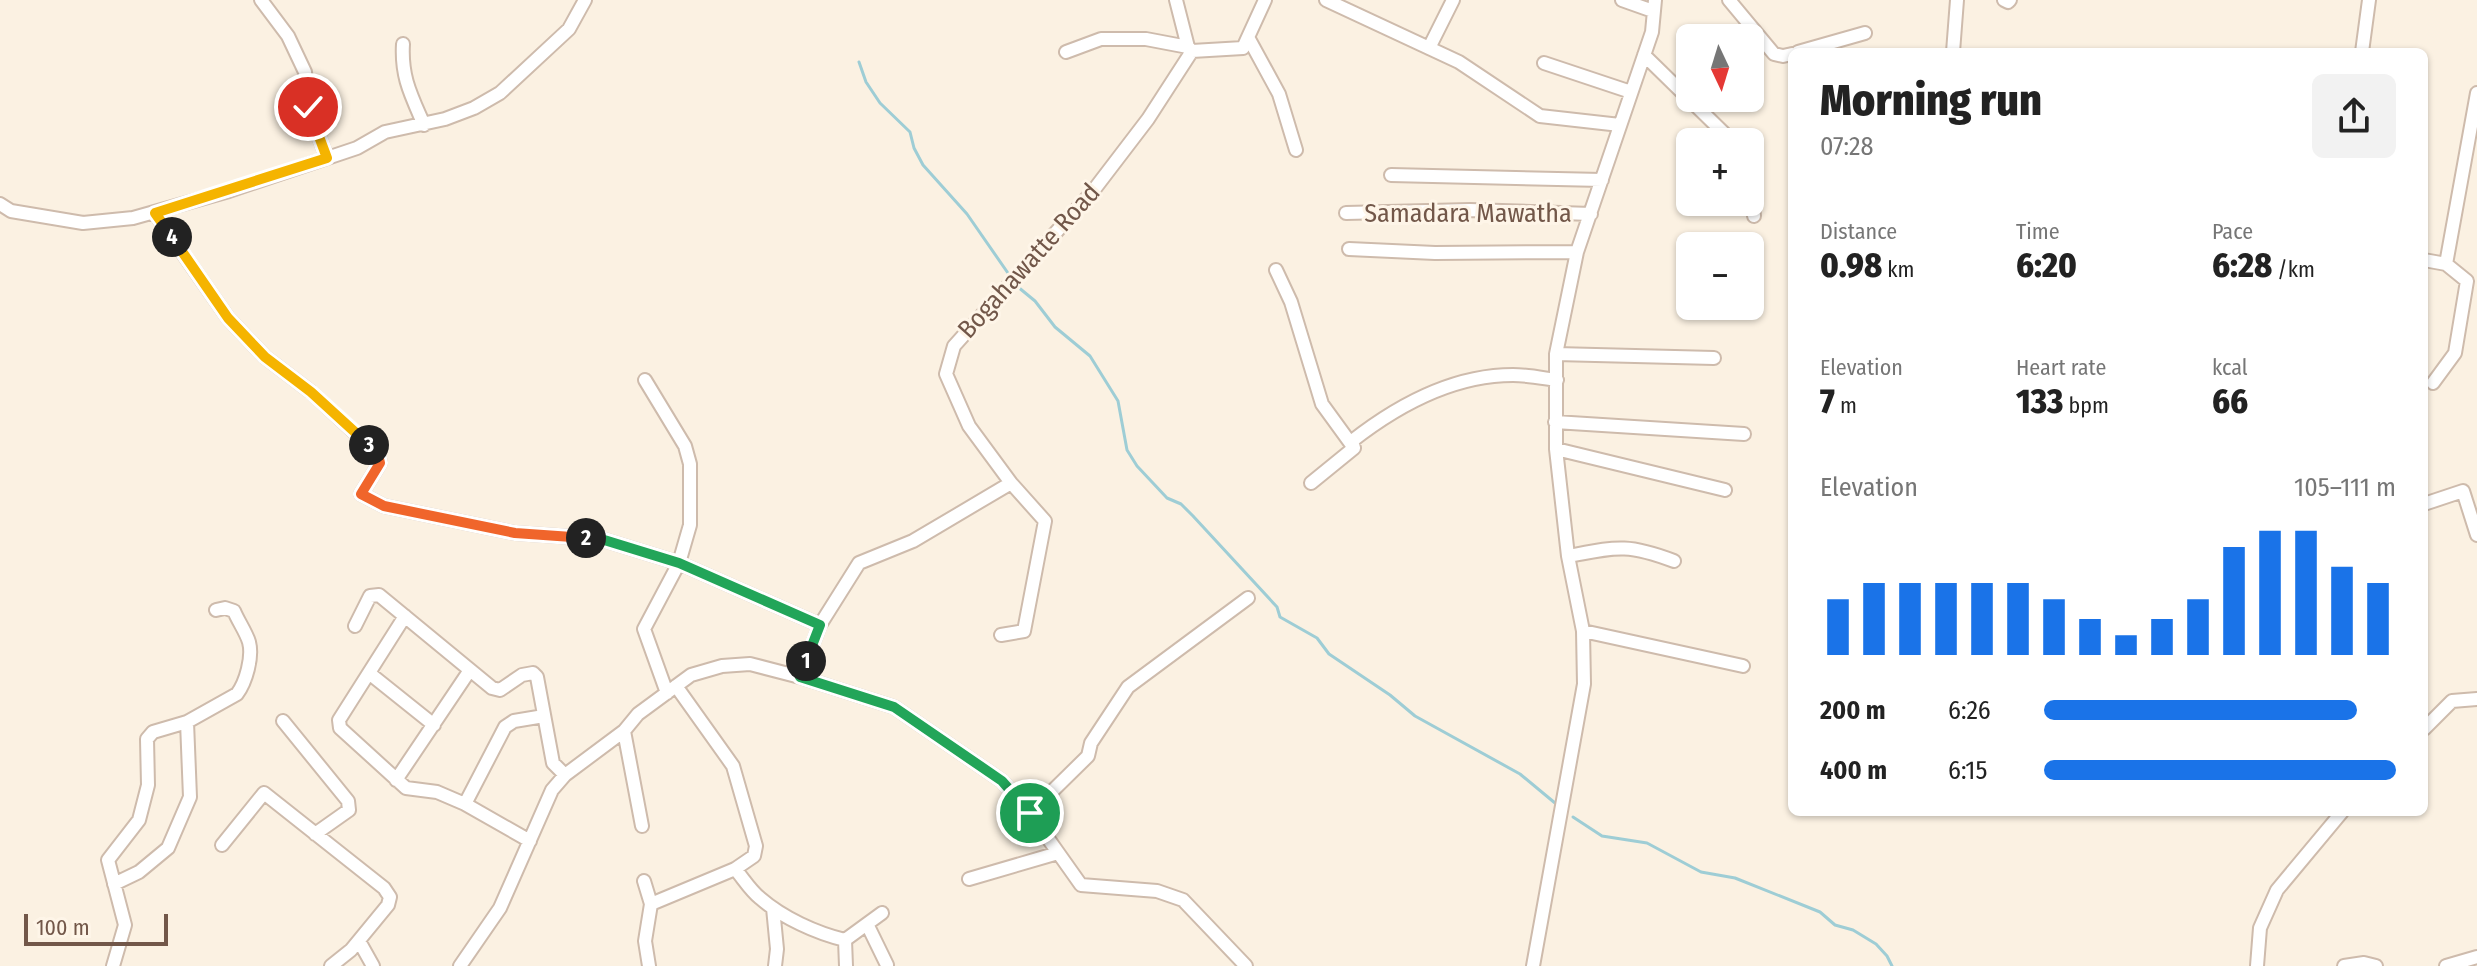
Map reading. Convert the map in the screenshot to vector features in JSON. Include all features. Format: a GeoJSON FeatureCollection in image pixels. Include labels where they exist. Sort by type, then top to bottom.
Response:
{"type":"FeatureCollection","features":[{"type":"Feature","properties":{"kind":"street"},"geometry":{"type":"LineString","coordinates":[[261,0],[288,36],[305,72],[308,107],[327,158]]}},
{"type":"Feature","properties":{"kind":"street"},"geometry":{"type":"LineString","coordinates":[[0,204],[11,211],[83,223],[106,223],[155,213],[357,148],[385,132],[424,125],[474,108],[500,93],[569,29],[585,0]]}},
{"type":"Feature","properties":{"kind":"street"},"geometry":{"type":"LineString","coordinates":[[1176,0],[1190,49]]}},
{"type":"Feature","properties":{"kind":"street"},"geometry":{"type":"LineString","coordinates":[[1066,52],[1101,39],[1146,39],[1190,49],[1243,48],[1265,0]]}},
{"type":"Feature","properties":{"kind":"street"},"geometry":{"type":"LineString","coordinates":[[1326,0],[1459,62],[1540,116],[1620,125]]}},
{"type":"Feature","properties":{"kind":"street"},"geometry":{"type":"LineString","coordinates":[[1429,48],[1453,0]]}},
{"type":"Feature","properties":{"kind":"street"},"geometry":{"type":"LineString","coordinates":[[1533,966],[1584,684],[1583,631],[1568,556],[1556,449],[1556,354],[1577,252],[1652,32],[1654,6],[1622,0]]}},
{"type":"Feature","properties":{"kind":"street"},"geometry":{"type":"LineString","coordinates":[[1729,0],[1774,54],[1788,55]]}},
{"type":"Feature","properties":{"kind":"street"},"geometry":{"type":"LineString","coordinates":[[1953,48],[1957,0]]}},
{"type":"Feature","properties":{"kind":"street"},"geometry":{"type":"LineString","coordinates":[[2004,0],[2010,0]]}},
{"type":"Feature","properties":{"kind":"street"},"geometry":{"type":"LineString","coordinates":[[2363,48],[2369,0]]}},
{"type":"Feature","properties":{"kind":"street"},"geometry":{"type":"LineString","coordinates":[[1812,48],[1865,33]]}},
{"type":"Feature","properties":{"kind":"street"},"geometry":{"type":"LineString","coordinates":[[1249,39],[1279,94],[1296,150]]}},
{"type":"Feature","properties":{"kind":"street"},"geometry":{"type":"LineString","coordinates":[[403,44],[405,82],[424,125]]}},
{"type":"Feature","properties":{"kind":"street","name":"Bogahawatte Road"},"geometry":{"type":"LineString","coordinates":[[1001,635],[1024,631],[1045,521],[1011,483],[969,426],[946,374],[954,346],[1093,191],[1148,119],[1190,49]]}},
{"type":"Feature","properties":{"kind":"street"},"geometry":{"type":"LineString","coordinates":[[1644,55],[1719,128]]}},
{"type":"Feature","properties":{"kind":"street"},"geometry":{"type":"LineString","coordinates":[[1544,63],[1631,92]]}},
{"type":"Feature","properties":{"kind":"street"},"geometry":{"type":"LineString","coordinates":[[2446,264],[2477,93]]}},
{"type":"Feature","properties":{"kind":"street"},"geometry":{"type":"LineString","coordinates":[[1391,175],[1602,180]]}},
{"type":"Feature","properties":{"kind":"street","name":"Samadara Mawatha"},"geometry":{"type":"LineString","coordinates":[[1346,213],[1470,210],[1591,214]]}},
{"type":"Feature","properties":{"kind":"street"},"geometry":{"type":"LineString","coordinates":[[155,213],[228,318],[265,357],[311,392],[378,454],[380,463],[361,494],[384,506],[515,533],[601,539],[679,563],[820,625]]}},
{"type":"Feature","properties":{"kind":"street"},"geometry":{"type":"LineString","coordinates":[[1349,249],[1435,253],[1577,252]]}},
{"type":"Feature","properties":{"kind":"street"},"geometry":{"type":"LineString","coordinates":[[2428,261],[2446,264],[2467,281],[2455,353],[2433,383]]}},
{"type":"Feature","properties":{"kind":"street"},"geometry":{"type":"LineString","coordinates":[[1276,270],[1291,302],[1322,404],[1354,448]]}},
{"type":"Feature","properties":{"kind":"street"},"geometry":{"type":"LineString","coordinates":[[1556,354],[1714,358]]}},
{"type":"Feature","properties":{"kind":"street"},"geometry":{"type":"LineString","coordinates":[[1354,448],[1352,441],[1366,430],[1427,393],[1468,380],[1512,375],[1557,380]]}},
{"type":"Feature","properties":{"kind":"street"},"geometry":{"type":"LineString","coordinates":[[645,380],[685,446],[690,464],[690,525],[679,563],[644,629],[672,689],[733,766],[756,846],[754,856],[735,869],[651,904]]}},
{"type":"Feature","properties":{"kind":"street"},"geometry":{"type":"LineString","coordinates":[[1555,422],[1744,434]]}},
{"type":"Feature","properties":{"kind":"street"},"geometry":{"type":"LineString","coordinates":[[1311,483],[1354,448]]}},
{"type":"Feature","properties":{"kind":"street"},"geometry":{"type":"LineString","coordinates":[[1556,449],[1725,490]]}},
{"type":"Feature","properties":{"kind":"street"},"geometry":{"type":"LineString","coordinates":[[800,677],[820,625],[859,563],[913,541],[1011,483]]}},
{"type":"Feature","properties":{"kind":"street"},"geometry":{"type":"LineString","coordinates":[[2428,503],[2463,491],[2477,535]]}},
{"type":"Feature","properties":{"kind":"street"},"geometry":{"type":"LineString","coordinates":[[1568,556],[1619,547],[1642,548],[1674,561]]}},
{"type":"Feature","properties":{"kind":"street"},"geometry":{"type":"LineString","coordinates":[[355,626],[370,596],[379,595],[492,688],[500,690],[522,675],[533,673],[537,677],[553,763],[565,775]]}},
{"type":"Feature","properties":{"kind":"street"},"geometry":{"type":"LineString","coordinates":[[1030,813],[1088,756],[1091,743],[1128,687],[1248,598]]}},
{"type":"Feature","properties":{"kind":"street"},"geometry":{"type":"LineString","coordinates":[[113,966],[125,925],[108,860],[139,820],[148,785],[147,739],[153,732],[187,722],[237,694],[242,687],[249,661],[249,644],[234,611],[225,608],[216,610]]}},
{"type":"Feature","properties":{"kind":"street"},"geometry":{"type":"LineString","coordinates":[[405,616],[339,720],[340,728],[406,788],[437,792],[465,804],[530,841]]}},
{"type":"Feature","properties":{"kind":"street"},"geometry":{"type":"LineString","coordinates":[[1583,631],[1743,666]]}},
{"type":"Feature","properties":{"kind":"street"},"geometry":{"type":"LineString","coordinates":[[460,966],[500,908],[552,790],[565,775],[691,675],[722,666],[750,664],[894,707],[1002,781],[1030,813],[1081,885],[1157,891],[1183,900],[1246,966]]}},
{"type":"Feature","properties":{"kind":"street"},"geometry":{"type":"LineString","coordinates":[[396,780],[470,670]]}},
{"type":"Feature","properties":{"kind":"street"},"geometry":{"type":"LineString","coordinates":[[369,673],[434,725]]}},
{"type":"Feature","properties":{"kind":"street"},"geometry":{"type":"LineString","coordinates":[[2428,725],[2452,701],[2477,699]]}},
{"type":"Feature","properties":{"kind":"street"},"geometry":{"type":"LineString","coordinates":[[465,804],[505,727],[514,721],[544,716]]}},
{"type":"Feature","properties":{"kind":"street"},"geometry":{"type":"LineString","coordinates":[[283,721],[348,801],[349,810],[315,834]]}},
{"type":"Feature","properties":{"kind":"street"},"geometry":{"type":"LineString","coordinates":[[114,884],[139,872],[168,848],[190,797],[187,722]]}},
{"type":"Feature","properties":{"kind":"street"},"geometry":{"type":"LineString","coordinates":[[624,731],[642,826]]}},
{"type":"Feature","properties":{"kind":"street"},"geometry":{"type":"LineString","coordinates":[[222,845],[264,793],[384,888],[390,897],[388,905],[359,941],[331,966]]}},
{"type":"Feature","properties":{"kind":"street"},"geometry":{"type":"LineString","coordinates":[[2257,966],[2260,928],[2277,890],[2339,816]]}},
{"type":"Feature","properties":{"kind":"street"},"geometry":{"type":"LineString","coordinates":[[969,879],[1058,853]]}},
{"type":"Feature","properties":{"kind":"street"},"geometry":{"type":"LineString","coordinates":[[735,869],[757,896],[773,908],[825,935],[845,940]]}},
{"type":"Feature","properties":{"kind":"street"},"geometry":{"type":"LineString","coordinates":[[644,881],[651,904],[645,941],[649,966]]}},
{"type":"Feature","properties":{"kind":"street"},"geometry":{"type":"LineString","coordinates":[[773,908],[777,949],[775,966]]}},
{"type":"Feature","properties":{"kind":"street"},"geometry":{"type":"LineString","coordinates":[[845,940],[882,913]]}},
{"type":"Feature","properties":{"kind":"street"},"geometry":{"type":"LineString","coordinates":[[867,924],[887,965]]}},
{"type":"Feature","properties":{"kind":"street"},"geometry":{"type":"LineString","coordinates":[[845,940],[846,966]]}},
{"type":"Feature","properties":{"kind":"street"},"geometry":{"type":"LineString","coordinates":[[359,941],[373,966]]}},
{"type":"Feature","properties":{"kind":"street"},"geometry":{"type":"LineString","coordinates":[[2446,966],[2477,957]]}},
{"type":"Feature","properties":{"kind":"street"},"geometry":{"type":"LineString","coordinates":[[2344,966],[2364,963],[2376,966]]}},
{"type":"Feature","properties":{"kind":"waterway"},"geometry":{"type":"LineString","coordinates":[[859,62],[866,82],[880,103],[910,132],[923,165],[967,214],[1010,276]]}},
{"type":"Feature","properties":{"kind":"waterway"},"geometry":{"type":"LineString","coordinates":[[1018,287],[1035,301],[1055,327],[1090,356],[1118,401],[1127,450],[1137,466],[1167,498],[1181,504],[1193,516],[1277,607],[1280,617],[1317,638],[1329,654],[1390,695],[1415,716],[1520,774],[1555,803]]}},
{"type":"Feature","properties":{"kind":"waterway"},"geometry":{"type":"LineString","coordinates":[[1573,817],[1602,836],[1647,843],[1701,872],[1735,878],[1820,912],[1835,925],[1853,930],[1876,944],[1892,966]]}},
{"type":"Feature","properties":{"kind":"route"},"geometry":{"type":"LineString","coordinates":[[308,107],[327,158],[155,213],[228,318],[265,357],[311,392],[378,454],[380,463],[361,494],[384,506],[515,533],[601,539],[679,563],[820,625],[800,677],[894,707],[1002,781],[1030,813]]}}]}
